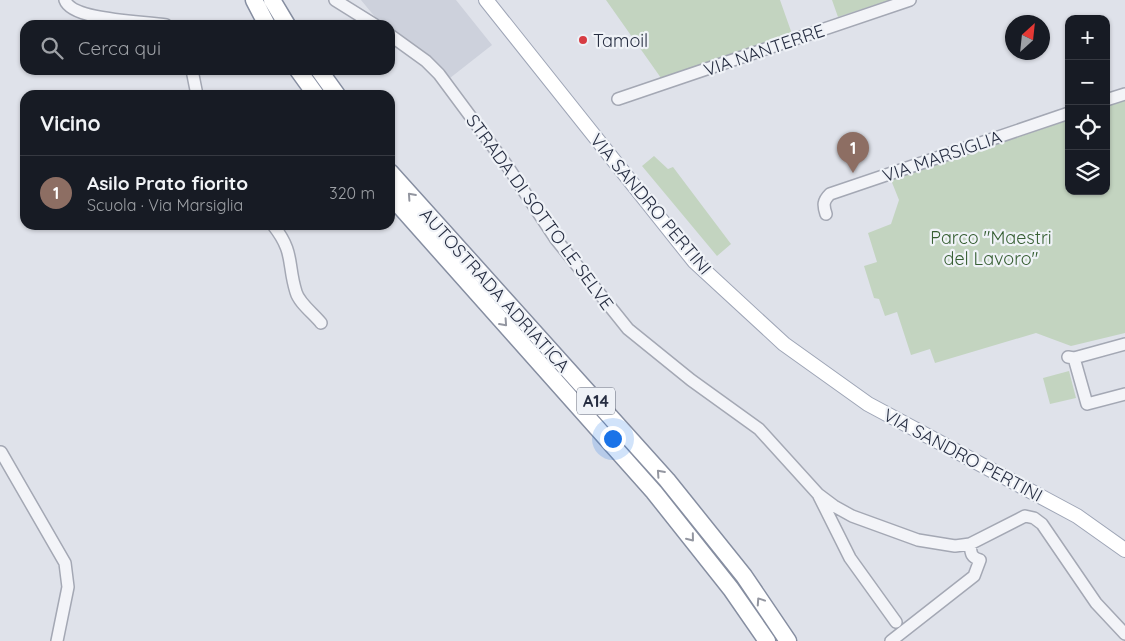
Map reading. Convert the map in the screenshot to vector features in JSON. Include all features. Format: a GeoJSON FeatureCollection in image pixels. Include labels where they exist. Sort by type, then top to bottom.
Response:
{"type":"FeatureCollection","features":[{"type":"Feature","properties":{"kind":"highway"},"geometry":{"type":"LineString","coordinates":[[254,0],[264,20]]}},
{"type":"Feature","properties":{"kind":"highway"},"geometry":{"type":"LineString","coordinates":[[272,0],[284,20]]}},
{"type":"Feature","properties":{"kind":"highway"},"geometry":{"type":"LineString","coordinates":[[302,75],[312,90]]}},
{"type":"Feature","properties":{"kind":"highway"},"geometry":{"type":"LineString","coordinates":[[323,75],[333,90]]}},
{"type":"Feature","properties":{"kind":"highway","name":"AUTOSTRADA ADRIATICA"},"geometry":{"type":"LineString","coordinates":[[395,178],[667,480],[744,576],[788,641]]}},
{"type":"Feature","properties":{"kind":"highway","name":"AUTOSTRADA ADRIATICA"},"geometry":{"type":"LineString","coordinates":[[395,201],[654,492],[731,589],[768,641]]}},
{"type":"Feature","properties":{"kind":"main road","name":"VIA SANDRO PERTINI"},"geometry":{"type":"LineString","coordinates":[[486,0],[694,261],[784,344],[868,404],[1076,516],[1125,550]]}},
{"type":"Feature","properties":{"kind":"main road","name":"VIA SANDRO PERTINI"},"geometry":{"type":"LineString","coordinates":[[495,0],[685,240],[722,279],[772,326],[822,364],[873,399],[1079,510],[1125,540]]}},
{"type":"Feature","properties":{"kind":"street"},"geometry":{"type":"LineString","coordinates":[[65,0],[68,8],[74,11],[124,20]]}},
{"type":"Feature","properties":{"kind":"street"},"geometry":{"type":"LineString","coordinates":[[335,0],[367,20]]}},
{"type":"Feature","properties":{"kind":"street","name":"VIA NANTERRE"},"geometry":{"type":"LineString","coordinates":[[618,99],[910,0]]}},
{"type":"Feature","properties":{"kind":"street","name":"STRADA DI SOTTO LE SELVE"},"geometry":{"type":"LineString","coordinates":[[395,39],[426,61],[444,81],[508,167],[555,238],[628,329],[691,380],[759,429],[818,494],[852,516],[918,540],[955,546],[970,544],[987,537],[1014,520],[1025,516],[1034,518],[1042,524],[1096,603],[1123,631]]}},
{"type":"Feature","properties":{"kind":"street"},"geometry":{"type":"LineString","coordinates":[[193,75],[196,90]]}},
{"type":"Feature","properties":{"kind":"street"},"geometry":{"type":"LineString","coordinates":[[1110,99],[1125,94]]}},
{"type":"Feature","properties":{"kind":"street","name":"VIA MARSIGLIA"},"geometry":{"type":"LineString","coordinates":[[824,210],[825,199],[830,194],[1065,114]]}},
{"type":"Feature","properties":{"kind":"street"},"geometry":{"type":"LineString","coordinates":[[278,230],[284,239],[292,259],[296,294],[321,323]]}},
{"type":"Feature","properties":{"kind":"street"},"geometry":{"type":"LineString","coordinates":[[1125,344],[1071,357],[1087,404],[1125,394]]}},
{"type":"Feature","properties":{"kind":"street"},"geometry":{"type":"LineString","coordinates":[[1,452],[65,563],[68,587],[57,641]]}},
{"type":"Feature","properties":{"kind":"street"},"geometry":{"type":"LineString","coordinates":[[818,494],[850,558],[896,622]]}},
{"type":"Feature","properties":{"kind":"street"},"geometry":{"type":"LineString","coordinates":[[833,527],[834,506]]}},
{"type":"Feature","properties":{"kind":"street"},"geometry":{"type":"LineString","coordinates":[[891,641],[974,576],[980,560],[973,558],[970,544]]}},
{"type":"Feature","properties":{"kind":"shaded area"},"geometry":{"type":"Polygon","coordinates":[[[361,0],[456,0],[492,45],[450,78],[395,35],[395,20],[378,20],[361,0]]]}},
{"type":"Feature","properties":{"kind":"green space"},"geometry":{"type":"Polygon","coordinates":[[[606,0],[780,0],[792,34],[661,78],[606,0]]]}},
{"type":"Feature","properties":{"kind":"green space"},"geometry":{"type":"Polygon","coordinates":[[[832,0],[890,0],[838,17],[832,0]]]}},
{"type":"Feature","properties":{"kind":"green space","name":"Parco \"Maestri del Lavoro\""},"geometry":{"type":"Polygon","coordinates":[[[1125,100],[1125,333],[1071,346],[1036,333],[935,363],[930,349],[911,355],[897,312],[885,316],[879,299],[874,298],[864,266],[877,262],[868,233],[891,224],[899,200],[891,180],[1065,121],[1065,195],[1110,195],[1110,106],[1125,100]]]}},
{"type":"Feature","properties":{"kind":"green space"},"geometry":{"type":"Polygon","coordinates":[[[654,156],[668,169],[673,167],[731,244],[717,256],[642,166],[654,156]]]}},
{"type":"Feature","properties":{"kind":"green space"},"geometry":{"type":"Polygon","coordinates":[[[1069,371],[1076,398],[1050,404],[1043,378],[1069,371]]]}},
{"type":"Feature","properties":{"kind":"place","name":"Tamoil"},"geometry":{"type":"Point","coordinates":[583,40]}},
{"type":"Feature","properties":{"kind":"place","name":"Asilo Prato fiorito"},"geometry":{"type":"Point","coordinates":[853,173]}}]}
